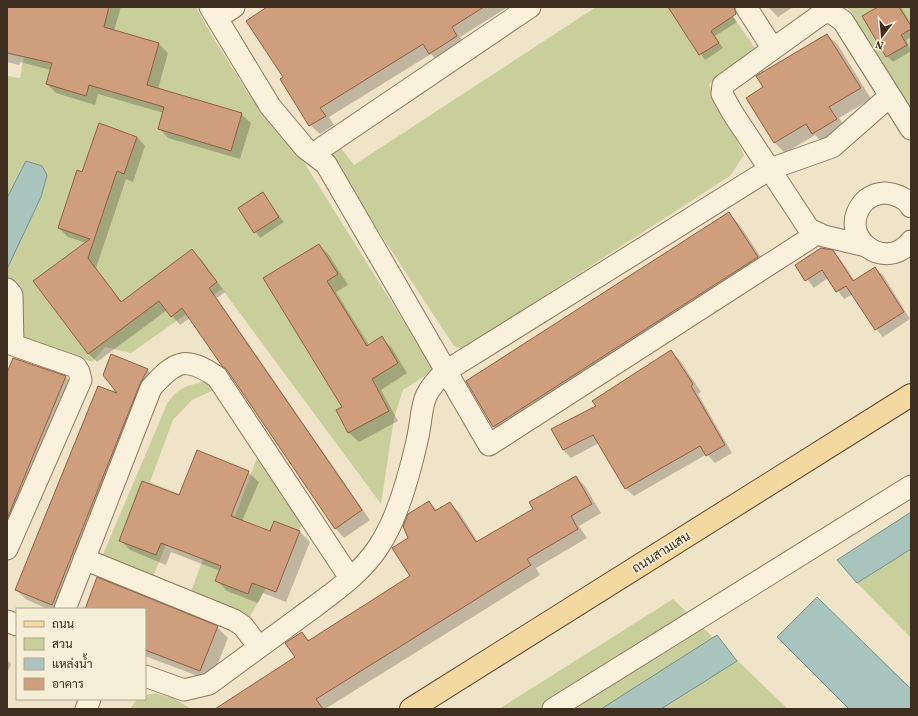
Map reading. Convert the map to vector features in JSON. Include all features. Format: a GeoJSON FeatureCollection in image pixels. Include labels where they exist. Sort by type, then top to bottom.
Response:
{"type":"FeatureCollection","features":[{"type":"Feature","properties":{"kind":"main road","name":"ถนนสามเสน"},"geometry":{"type":"LineString","coordinates":[[411,709],[911,395]]}},
{"type":"Feature","properties":{"kind":"street"},"geometry":{"type":"LineString","coordinates":[[234,7],[213,13],[270,106],[305,148],[326,164],[489,445],[818,233]]}},
{"type":"Feature","properties":{"kind":"street"},"geometry":{"type":"LineString","coordinates":[[313,154],[530,7]]}},
{"type":"Feature","properties":{"kind":"street"},"geometry":{"type":"LineString","coordinates":[[746,7],[773,49]]}},
{"type":"Feature","properties":{"kind":"street"},"geometry":{"type":"LineString","coordinates":[[866,246],[824,236],[809,229],[732,112],[722,94],[723,85],[823,13],[832,14],[843,22],[911,129]]}},
{"type":"Feature","properties":{"kind":"street"},"geometry":{"type":"LineString","coordinates":[[146,676],[184,690],[208,684],[334,592],[366,564],[380,545],[399,503],[417,440],[422,402],[432,384],[446,371],[770,169],[832,147],[890,96]]}},
{"type":"Feature","properties":{"kind":"street"},"geometry":{"type":"LineString","coordinates":[[908,250],[884,254],[874,252],[859,238],[855,219],[858,210],[865,201],[873,196],[883,193],[892,194],[909,200]]}},
{"type":"Feature","properties":{"kind":"street"},"geometry":{"type":"LineString","coordinates":[[7,289],[12,295],[13,345],[76,367],[81,380],[7,549]]}},
{"type":"Feature","properties":{"kind":"street"},"geometry":{"type":"LineString","coordinates":[[64,608],[151,388],[161,377],[177,365],[188,362],[201,366],[217,377],[350,578]]}},
{"type":"Feature","properties":{"kind":"street"},"geometry":{"type":"LineString","coordinates":[[553,709],[911,486]]}},
{"type":"Feature","properties":{"kind":"street"},"geometry":{"type":"LineString","coordinates":[[84,559],[234,620],[243,626],[259,647]]}},
{"type":"Feature","properties":{"kind":"green space"},"geometry":{"type":"Polygon","coordinates":[[[13,7],[196,7],[212,36],[247,91],[305,164],[434,370],[403,390],[394,418],[381,504],[222,289],[131,353],[105,347],[92,362],[54,349],[7,341],[7,76],[20,78],[32,11],[13,7]]]}},
{"type":"Feature","properties":{"kind":"green space"},"geometry":{"type":"Polygon","coordinates":[[[596,7],[726,7],[755,48],[709,84],[744,155],[730,176],[462,349],[454,346],[328,154],[339,146],[354,165],[596,7]]]}},
{"type":"Feature","properties":{"kind":"green space"},"geometry":{"type":"Polygon","coordinates":[[[846,7],[911,7],[911,113],[850,10],[846,7]]]}},
{"type":"Feature","properties":{"kind":"green space"},"geometry":{"type":"Polygon","coordinates":[[[207,381],[214,390],[192,400],[173,420],[150,482],[235,516],[258,456],[304,521],[249,618],[190,594],[205,554],[168,539],[153,577],[101,559],[167,404],[179,390],[207,381]]]}},
{"type":"Feature","properties":{"kind":"green space"},"geometry":{"type":"Polygon","coordinates":[[[911,549],[911,638],[857,583],[911,549]]]}},
{"type":"Feature","properties":{"kind":"green space"},"geometry":{"type":"Polygon","coordinates":[[[673,599],[788,709],[499,709],[673,599]]]}},
{"type":"Feature","properties":{"kind":"green space"},"geometry":{"type":"Polygon","coordinates":[[[155,693],[175,699],[191,709],[130,709],[136,700],[146,700],[146,695],[155,693]]]}},
{"type":"Feature","properties":{"kind":"water"},"geometry":{"type":"Polygon","coordinates":[[[26,161],[42,166],[47,175],[41,197],[7,269],[7,198],[26,161]]]}},
{"type":"Feature","properties":{"kind":"water"},"geometry":{"type":"Polygon","coordinates":[[[911,512],[911,549],[857,583],[837,560],[911,512]]]}},
{"type":"Feature","properties":{"kind":"water"},"geometry":{"type":"Polygon","coordinates":[[[817,597],[911,689],[911,709],[849,709],[777,637],[817,597]]]}},
{"type":"Feature","properties":{"kind":"water"},"geometry":{"type":"Polygon","coordinates":[[[717,635],[737,661],[661,709],[601,709],[717,635]]]}},
{"type":"Feature","properties":{"kind":"building"},"geometry":{"type":"Polygon","coordinates":[[[7,7],[109,7],[104,27],[159,43],[147,85],[242,113],[231,151],[158,129],[164,107],[89,85],[86,96],[46,84],[52,63],[7,53],[7,7]]]}},
{"type":"Feature","properties":{"kind":"building"},"geometry":{"type":"Polygon","coordinates":[[[267,7],[484,7],[452,27],[457,36],[429,54],[423,44],[320,108],[326,116],[309,126],[280,79],[283,77],[246,21],[267,7]]]}},
{"type":"Feature","properties":{"kind":"building"},"geometry":{"type":"Polygon","coordinates":[[[668,7],[734,7],[736,14],[711,31],[719,43],[699,55],[668,7]]]}},
{"type":"Feature","properties":{"kind":"building"},"geometry":{"type":"Polygon","coordinates":[[[878,7],[899,7],[911,26],[911,29],[901,35],[907,45],[886,57],[862,16],[878,7]]]}},
{"type":"Feature","properties":{"kind":"building"},"geometry":{"type":"Polygon","coordinates":[[[827,34],[861,88],[829,107],[837,119],[812,134],[806,124],[774,143],[746,98],[763,87],[756,76],[827,34]]]}},
{"type":"Feature","properties":{"kind":"building"},"geometry":{"type":"Polygon","coordinates":[[[99,123],[137,137],[124,174],[117,171],[88,258],[121,302],[192,249],[217,282],[209,288],[362,510],[335,529],[227,370],[222,366],[182,308],[171,317],[159,301],[88,354],[33,281],[90,239],[58,228],[77,170],[82,172],[99,123]]]}},
{"type":"Feature","properties":{"kind":"building"},"geometry":{"type":"Polygon","coordinates":[[[263,192],[279,217],[254,233],[238,208],[263,192]]]}},
{"type":"Feature","properties":{"kind":"building"},"geometry":{"type":"Polygon","coordinates":[[[729,212],[758,257],[493,427],[466,381],[729,212]]]}},
{"type":"Feature","properties":{"kind":"building"},"geometry":{"type":"Polygon","coordinates":[[[319,244],[338,274],[327,281],[367,346],[382,336],[398,363],[372,379],[389,411],[348,433],[336,410],[342,407],[263,278],[319,244]]]}},
{"type":"Feature","properties":{"kind":"building"},"geometry":{"type":"Polygon","coordinates":[[[821,248],[833,250],[853,281],[875,267],[904,312],[875,330],[846,286],[836,292],[822,270],[805,281],[795,265],[821,248]]]}},
{"type":"Feature","properties":{"kind":"building"},"geometry":{"type":"Polygon","coordinates":[[[671,350],[693,384],[691,386],[725,445],[706,456],[700,446],[625,489],[593,435],[563,450],[551,429],[596,406],[592,401],[671,350]]]}},
{"type":"Feature","properties":{"kind":"building"},"geometry":{"type":"Polygon","coordinates":[[[111,354],[148,369],[140,384],[52,605],[15,590],[98,386],[117,393],[103,375],[111,354]]]}},
{"type":"Feature","properties":{"kind":"building"},"geometry":{"type":"Polygon","coordinates":[[[13,358],[66,376],[7,519],[7,373],[13,358]]]}},
{"type":"Feature","properties":{"kind":"building"},"geometry":{"type":"Polygon","coordinates":[[[197,450],[249,471],[231,516],[270,531],[274,521],[300,531],[276,592],[252,583],[248,594],[215,581],[221,566],[161,543],[156,555],[119,541],[142,481],[179,495],[197,450]]]}},
{"type":"Feature","properties":{"kind":"building"},"geometry":{"type":"Polygon","coordinates":[[[576,476],[592,504],[571,516],[578,529],[527,559],[531,565],[316,699],[323,709],[215,709],[295,657],[285,643],[302,632],[308,641],[410,576],[392,548],[408,538],[403,526],[408,514],[429,501],[435,511],[450,502],[476,542],[533,509],[529,502],[576,476]]]}},
{"type":"Feature","properties":{"kind":"building"},"geometry":{"type":"Polygon","coordinates":[[[97,577],[218,626],[200,671],[146,650],[146,608],[85,608],[97,577]]]}}]}
